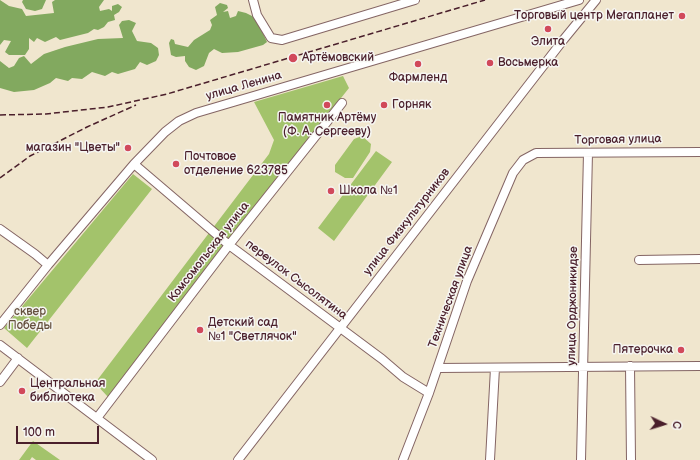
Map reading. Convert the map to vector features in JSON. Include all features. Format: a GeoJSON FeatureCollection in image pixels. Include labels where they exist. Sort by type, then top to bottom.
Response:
{"type":"FeatureCollection","features":[{"type":"Feature","properties":{"kind":"street"},"geometry":{"type":"LineString","coordinates":[[253,0],[258,15],[271,38],[282,40],[415,0]]}},
{"type":"Feature","properties":{"kind":"street","name":"улица Ленина"},"geometry":{"type":"LineString","coordinates":[[0,326],[48,265],[134,164],[165,132],[179,122],[196,113],[579,0]]}},
{"type":"Feature","properties":{"kind":"street","name":"улица Физкультурников"},"geometry":{"type":"LineString","coordinates":[[238,460],[564,38],[596,0]]}},
{"type":"Feature","properties":{"kind":"street","name":"Комсомольская улица"},"geometry":{"type":"LineString","coordinates":[[97,418],[229,245],[342,103]]}},
{"type":"Feature","properties":{"kind":"street","name":"Торговая улица"},"geometry":{"type":"LineString","coordinates":[[536,153],[700,152]]}},
{"type":"Feature","properties":{"kind":"street","name":"Техническая улица"},"geometry":{"type":"LineString","coordinates":[[403,460],[438,368],[467,281],[514,173],[523,160],[536,153]]}},
{"type":"Feature","properties":{"kind":"street","name":"улица Орджоникидзе"},"geometry":{"type":"LineString","coordinates":[[581,460],[588,153]]}},
{"type":"Feature","properties":{"kind":"street","name":"переулок Сысолятина"},"geometry":{"type":"LineString","coordinates":[[134,164],[229,245],[382,358],[403,377],[429,393]]}},
{"type":"Feature","properties":{"kind":"street"},"geometry":{"type":"LineString","coordinates":[[0,229],[36,254],[48,265]]}},
{"type":"Feature","properties":{"kind":"street"},"geometry":{"type":"LineString","coordinates":[[639,260],[700,259]]}},
{"type":"Feature","properties":{"kind":"street"},"geometry":{"type":"LineString","coordinates":[[0,345],[152,460]]}},
{"type":"Feature","properties":{"kind":"street"},"geometry":{"type":"LineString","coordinates":[[0,382],[18,358]]}},
{"type":"Feature","properties":{"kind":"street"},"geometry":{"type":"LineString","coordinates":[[438,368],[584,365],[700,366]]}},
{"type":"Feature","properties":{"kind":"street"},"geometry":{"type":"LineString","coordinates":[[630,366],[631,460]]}},
{"type":"Feature","properties":{"kind":"street"},"geometry":{"type":"LineString","coordinates":[[490,460],[495,368]]}},
{"type":"Feature","properties":{"kind":"green space"},"geometry":{"type":"Polygon","coordinates":[[[0,0],[9,6],[22,9],[26,16],[54,13],[52,2],[55,0],[104,0],[99,7],[100,11],[109,9],[112,11],[112,6],[118,4],[122,7],[119,12],[114,15],[115,20],[108,22],[104,27],[98,30],[94,29],[88,33],[60,40],[56,37],[45,42],[37,38],[34,42],[29,38],[29,49],[25,55],[9,55],[5,52],[11,41],[4,40],[0,45],[0,0]]]}},
{"type":"Feature","properties":{"kind":"green space"},"geometry":{"type":"Polygon","coordinates":[[[23,0],[46,0],[42,9],[35,11],[26,9],[22,2],[23,0]]]}},
{"type":"Feature","properties":{"kind":"green space"},"geometry":{"type":"Polygon","coordinates":[[[220,3],[227,5],[228,8],[223,12],[228,11],[230,18],[236,16],[238,11],[256,18],[267,42],[263,45],[238,52],[222,53],[214,49],[209,53],[204,66],[196,70],[189,67],[185,61],[185,56],[176,57],[171,55],[169,43],[171,39],[174,40],[175,44],[188,47],[194,40],[210,30],[212,25],[210,20],[217,15],[215,7],[220,3]]]}},
{"type":"Feature","properties":{"kind":"green space"},"geometry":{"type":"Polygon","coordinates":[[[129,20],[136,23],[132,31],[137,41],[151,43],[158,48],[159,55],[156,61],[147,65],[140,62],[135,69],[118,74],[112,72],[105,76],[92,72],[82,79],[72,78],[68,81],[56,78],[50,83],[34,90],[14,92],[0,88],[0,61],[9,68],[14,66],[19,58],[24,56],[31,64],[44,54],[65,47],[98,39],[123,38],[119,25],[122,21],[129,20]]]}},
{"type":"Feature","properties":{"kind":"green space"},"geometry":{"type":"Polygon","coordinates":[[[343,76],[349,88],[108,397],[95,383],[269,154],[274,140],[254,102],[343,76]]]}},
{"type":"Feature","properties":{"kind":"green space"},"geometry":{"type":"Polygon","coordinates":[[[362,136],[371,144],[370,152],[353,178],[345,178],[335,172],[335,165],[354,139],[362,136]]]}},
{"type":"Feature","properties":{"kind":"green space"},"geometry":{"type":"Polygon","coordinates":[[[376,151],[392,162],[334,241],[318,228],[376,151]]]}},
{"type":"Feature","properties":{"kind":"green space","name":"сквер Победы"},"geometry":{"type":"Polygon","coordinates":[[[133,174],[152,189],[27,348],[4,328],[133,174]]]}},
{"type":"Feature","properties":{"kind":"green space"},"geometry":{"type":"Polygon","coordinates":[[[33,441],[60,460],[36,460],[32,457],[30,460],[19,460],[33,441]]]}},
{"type":"Feature","properties":{"kind":"railway"},"geometry":{"type":"LineString","coordinates":[[0,115],[46,114],[108,107],[167,94],[485,0]]}},
{"type":"Feature","properties":{"kind":"railway"},"geometry":{"type":"LineString","coordinates":[[0,178],[30,156],[87,127],[136,105]]}},
{"type":"Feature","properties":{"kind":"place","name":"Торговый центр Мегапланет"},"geometry":{"type":"Point","coordinates":[682,16]}},
{"type":"Feature","properties":{"kind":"place","name":"Элита"},"geometry":{"type":"Point","coordinates":[548,29]}},
{"type":"Feature","properties":{"kind":"place","name":"Артёмовский"},"geometry":{"type":"Point","coordinates":[293,58]}},
{"type":"Feature","properties":{"kind":"place","name":"Восьмерка"},"geometry":{"type":"Point","coordinates":[490,63]}},
{"type":"Feature","properties":{"kind":"place","name":"Фармленд"},"geometry":{"type":"Point","coordinates":[418,64]}},
{"type":"Feature","properties":{"kind":"place","name":"Памятник Артёму (Ф. А. Сергееву)"},"geometry":{"type":"Point","coordinates":[327,105]}},
{"type":"Feature","properties":{"kind":"place","name":"Горняк"},"geometry":{"type":"Point","coordinates":[384,105]}},
{"type":"Feature","properties":{"kind":"place","name":"магазин \"Цветы\""},"geometry":{"type":"Point","coordinates":[128,148]}},
{"type":"Feature","properties":{"kind":"place","name":"Почтовое отделение 623785"},"geometry":{"type":"Point","coordinates":[176,164]}},
{"type":"Feature","properties":{"kind":"place","name":"Школа №1"},"geometry":{"type":"Point","coordinates":[331,191]}},
{"type":"Feature","properties":{"kind":"place","name":"Детский сад №1 \"Светлячок\""},"geometry":{"type":"Point","coordinates":[200,330]}},
{"type":"Feature","properties":{"kind":"place","name":"Пятерочка"},"geometry":{"type":"Point","coordinates":[681,350]}},
{"type":"Feature","properties":{"kind":"place","name":"Центральная библиотека"},"geometry":{"type":"Point","coordinates":[22,391]}}]}
